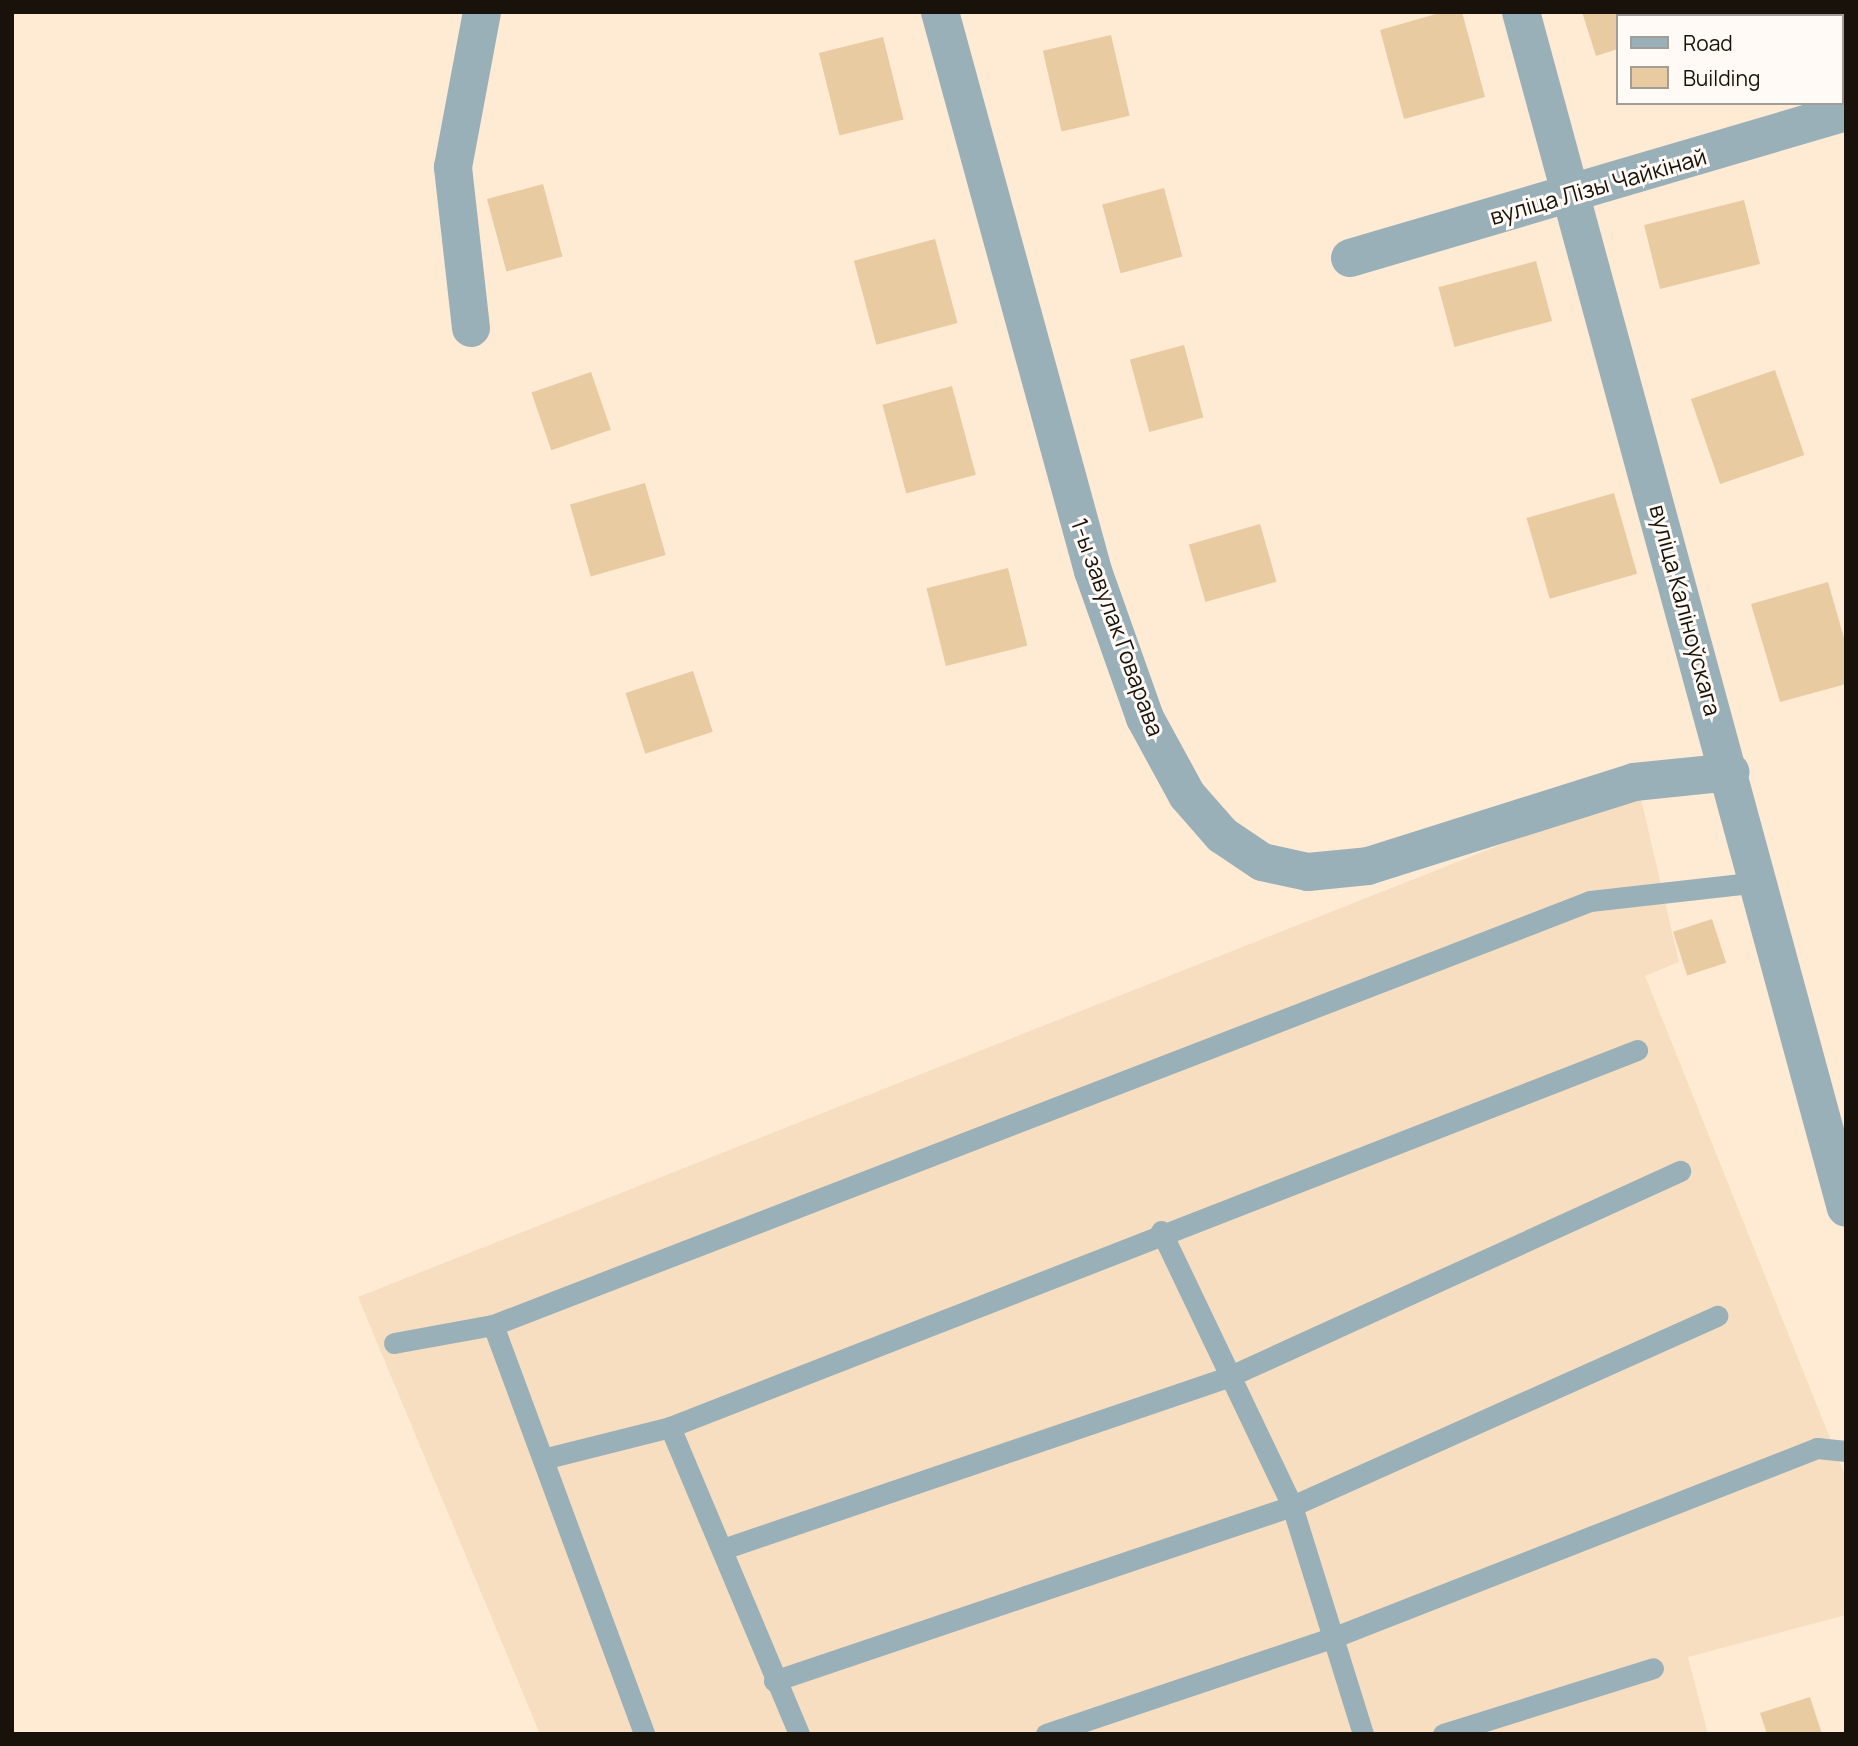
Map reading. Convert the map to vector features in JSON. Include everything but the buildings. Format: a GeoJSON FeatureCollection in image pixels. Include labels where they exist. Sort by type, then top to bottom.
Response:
{"type":"FeatureCollection","features":[{"type":"Feature","properties":{"kind":"street"},"geometry":{"type":"LineString","coordinates":[[471,328],[453,167],[482,12]]}},
{"type":"Feature","properties":{"kind":"street","name":"1-ы завулак Говарава"},"geometry":{"type":"LineString","coordinates":[[940,12],[1098,583],[1145,718],[1187,795],[1222,835],[1262,862],[1308,872],[1368,866],[1634,782],[1730,772]]}},
{"type":"Feature","properties":{"kind":"street","name":"вуліца Каліноўскага"},"geometry":{"type":"LineString","coordinates":[[1521,12],[1574,194],[1846,1208]]}},
{"type":"Feature","properties":{"kind":"street","name":"вуліца Лізы Чайкінай"},"geometry":{"type":"LineString","coordinates":[[1350,258],[1846,113]]}},
{"type":"Feature","properties":{"kind":"lane"},"geometry":{"type":"LineString","coordinates":[[394,1343],[494,1325],[1590,901],[1759,881]]}},
{"type":"Feature","properties":{"kind":"lane"},"geometry":{"type":"LineString","coordinates":[[543,1459],[670,1427],[1161,1231],[1637,1050]]}},
{"type":"Feature","properties":{"kind":"lane"},"geometry":{"type":"LineString","coordinates":[[723,1549],[1228,1377],[1680,1171]]}},
{"type":"Feature","properties":{"kind":"lane"},"geometry":{"type":"LineString","coordinates":[[1161,1231],[1228,1377],[1292,1506],[1363,1734]]}},
{"type":"Feature","properties":{"kind":"lane"},"geometry":{"type":"LineString","coordinates":[[774,1681],[1292,1506],[1717,1315]]}},
{"type":"Feature","properties":{"kind":"lane"},"geometry":{"type":"LineString","coordinates":[[494,1325],[644,1734]]}},
{"type":"Feature","properties":{"kind":"lane"},"geometry":{"type":"LineString","coordinates":[[670,1427],[723,1549],[774,1681],[799,1734]]}},
{"type":"Feature","properties":{"kind":"lane"},"geometry":{"type":"LineString","coordinates":[[1046,1734],[1332,1638],[1817,1448],[1846,1451]]}},
{"type":"Feature","properties":{"kind":"lane"},"geometry":{"type":"LineString","coordinates":[[1443,1734],[1653,1668]]}},
{"type":"Feature","properties":{"kind":"shaded area"},"geometry":{"type":"Polygon","coordinates":[[[1639,790],[1679,962],[1645,976],[1846,1478],[1846,1615],[1688,1657],[1708,1734],[540,1734],[358,1297],[1639,790]]]}}]}
